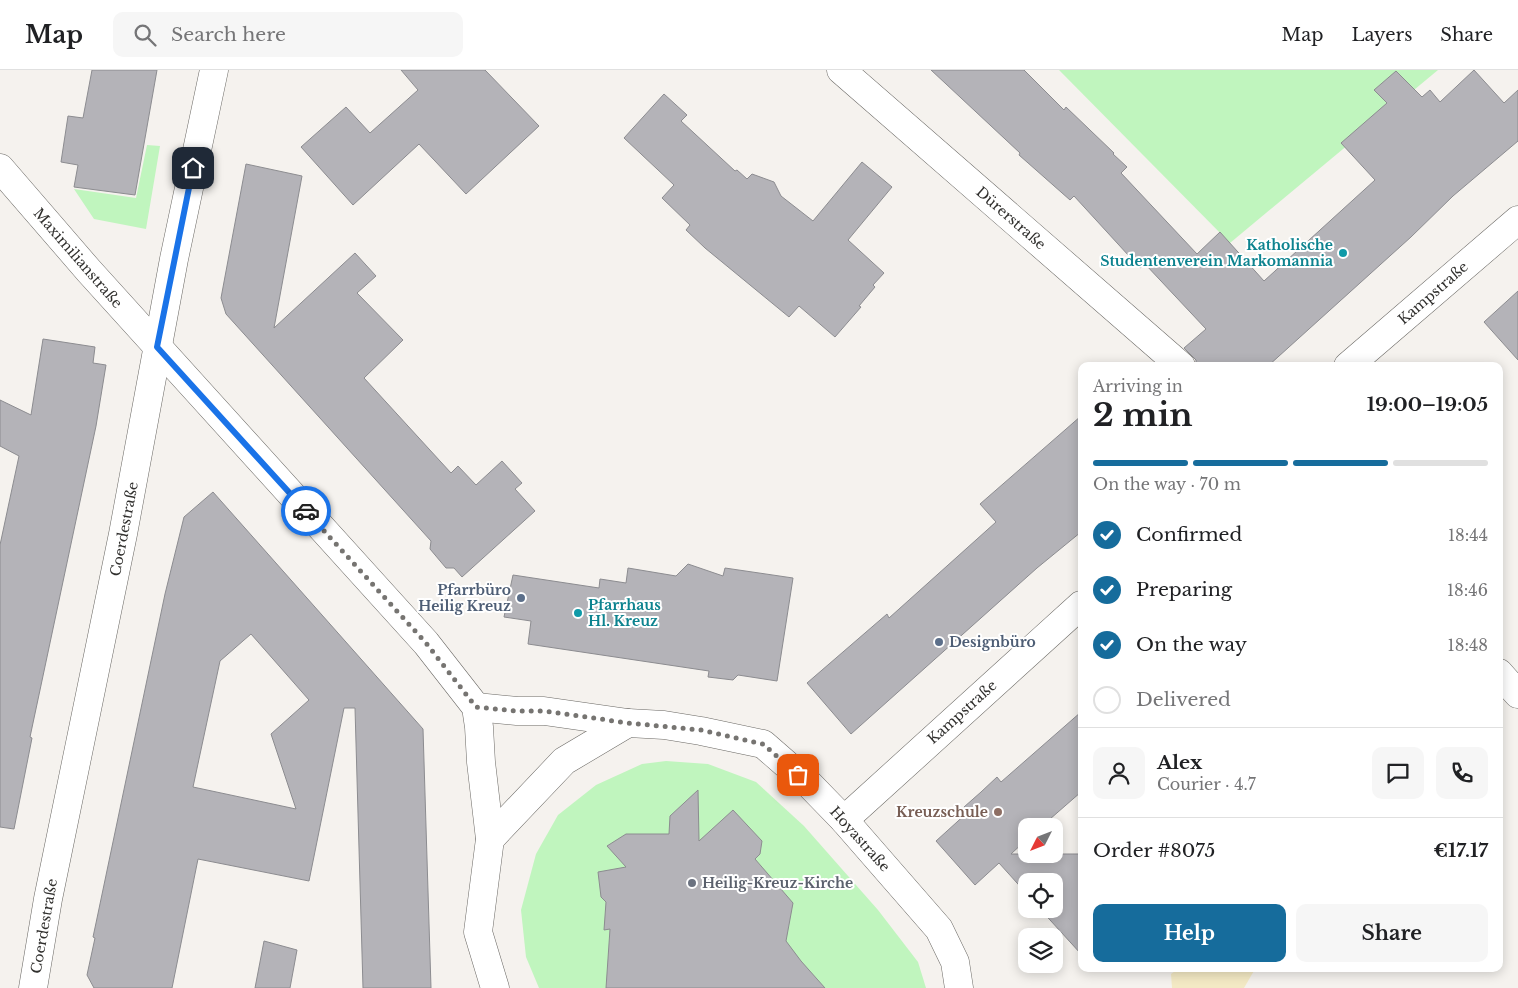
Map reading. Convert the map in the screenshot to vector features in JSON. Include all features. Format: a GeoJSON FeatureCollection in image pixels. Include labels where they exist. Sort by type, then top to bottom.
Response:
{"type":"FeatureCollection","features":[{"type":"Feature","properties":{"kind":"street","name":"Coerdestraße"},"geometry":{"type":"LineString","coordinates":[[33,988],[48,899],[135,471],[157,347],[214,70]]}},
{"type":"Feature","properties":{"kind":"street","name":"Dürerstraße"},"geometry":{"type":"LineString","coordinates":[[841,70],[1176,362]]}},
{"type":"Feature","properties":{"kind":"street","name":"Maximilianstraße"},"geometry":{"type":"LineString","coordinates":[[0,168],[157,347]]}},
{"type":"Feature","properties":{"kind":"street","name":"Kampstraße"},"geometry":{"type":"LineString","coordinates":[[1353,362],[1518,220]]}},
{"type":"Feature","properties":{"kind":"street"},"geometry":{"type":"LineString","coordinates":[[157,347],[426,643],[476,707],[490,840],[478,932],[495,988]]}},
{"type":"Feature","properties":{"kind":"street","name":"Kampstraße"},"geometry":{"type":"LineString","coordinates":[[844,820],[1078,608]]}},
{"type":"Feature","properties":{"kind":"street"},"geometry":{"type":"LineString","coordinates":[[1503,677],[1518,694]]}},
{"type":"Feature","properties":{"kind":"street","name":"Hoyastraße"},"geometry":{"type":"LineString","coordinates":[[476,707],[517,711],[544,711],[628,723],[701,730],[763,744],[810,785],[844,820],[939,929],[955,962],[959,988]]}},
{"type":"Feature","properties":{"kind":"street"},"geometry":{"type":"LineString","coordinates":[[490,840],[564,761],[628,723]]}},
{"type":"Feature","properties":{"kind":"green space"},"geometry":{"type":"Polygon","coordinates":[[[1059,70],[1438,70],[1230,243],[1059,70]]]}},
{"type":"Feature","properties":{"kind":"green space"},"geometry":{"type":"Polygon","coordinates":[[[147,145],[160,146],[146,229],[94,219],[74,189],[136,198],[147,145]]]}},
{"type":"Feature","properties":{"kind":"green space"},"geometry":{"type":"Polygon","coordinates":[[[666,761],[708,764],[756,782],[804,826],[878,910],[918,962],[926,988],[539,988],[526,957],[521,910],[536,854],[558,815],[596,785],[642,764],[666,761]]]}},
{"type":"Feature","properties":{"kind":"sand"},"geometry":{"type":"Polygon","coordinates":[[[1174,972],[1253,972],[1244,988],[1172,988],[1171,974],[1174,972]]]}},
{"type":"Feature","properties":{"kind":"building"},"geometry":{"type":"Polygon","coordinates":[[[92,70],[157,70],[135,195],[74,187],[78,165],[61,162],[68,116],[83,118],[92,70]]]}},
{"type":"Feature","properties":{"kind":"building"},"geometry":{"type":"Polygon","coordinates":[[[401,70],[485,70],[539,126],[466,194],[419,144],[353,205],[301,147],[346,107],[370,133],[418,90],[401,70]]]}},
{"type":"Feature","properties":{"kind":"building"},"geometry":{"type":"Polygon","coordinates":[[[931,70],[1024,70],[1064,110],[1066,107],[1114,153],[1127,167],[1121,173],[1197,254],[1220,232],[1264,281],[1375,180],[1341,143],[1387,103],[1374,90],[1396,71],[1422,97],[1430,90],[1440,102],[1474,70],[1504,103],[1518,90],[1518,141],[1453,196],[1411,237],[1272,362],[1196,362],[1184,348],[1206,329],[1145,264],[1140,268],[1074,196],[1070,200],[1019,155],[1020,153],[931,70]]]}},
{"type":"Feature","properties":{"kind":"building"},"geometry":{"type":"Polygon","coordinates":[[[664,94],[687,115],[681,121],[735,171],[737,170],[747,179],[752,174],[774,182],[781,196],[813,221],[862,162],[892,187],[848,240],[884,273],[873,285],[875,287],[859,306],[861,307],[835,337],[799,306],[789,317],[705,248],[686,230],[690,225],[662,198],[674,185],[624,138],[664,94]]]}},
{"type":"Feature","properties":{"kind":"building"},"geometry":{"type":"Polygon","coordinates":[[[246,164],[302,176],[274,328],[355,253],[376,276],[357,293],[403,340],[364,378],[451,473],[458,466],[476,485],[502,461],[522,483],[515,489],[535,511],[462,577],[454,568],[446,568],[430,549],[431,541],[226,314],[221,298],[246,164]]]}},
{"type":"Feature","properties":{"kind":"building"},"geometry":{"type":"Polygon","coordinates":[[[1518,291],[1518,360],[1484,322],[1518,291]]]}},
{"type":"Feature","properties":{"kind":"building"},"geometry":{"type":"Polygon","coordinates":[[[43,339],[95,347],[93,363],[106,365],[96,426],[30,737],[32,738],[14,829],[0,827],[0,545],[19,456],[0,446],[0,400],[31,415],[43,339]]]}},
{"type":"Feature","properties":{"kind":"building"},"geometry":{"type":"Polygon","coordinates":[[[1078,419],[1078,534],[1037,568],[851,734],[807,683],[887,614],[889,618],[996,522],[980,504],[1078,419]]]}},
{"type":"Feature","properties":{"kind":"building"},"geometry":{"type":"Polygon","coordinates":[[[213,492],[423,729],[431,988],[363,988],[355,708],[344,708],[309,881],[198,859],[172,988],[94,988],[87,975],[95,938],[93,937],[165,594],[184,517],[213,492]],[[251,634],[220,661],[193,787],[296,809],[271,734],[309,700],[251,634]]]}},
{"type":"Feature","properties":{"kind":"building"},"geometry":{"type":"Polygon","coordinates":[[[688,564],[723,576],[725,568],[793,578],[777,681],[738,675],[733,680],[708,677],[709,671],[528,644],[531,621],[504,617],[513,575],[599,588],[600,579],[626,583],[628,568],[676,576],[688,564]]]}},
{"type":"Feature","properties":{"kind":"building"},"geometry":{"type":"Polygon","coordinates":[[[1078,715],[1078,795],[1051,818],[1018,818],[1018,847],[1011,854],[1018,854],[1018,863],[1063,863],[1063,854],[1078,854],[1078,951],[1063,934],[1063,928],[1057,928],[1048,918],[1063,918],[1063,873],[1018,873],[1018,884],[999,863],[975,885],[936,841],[968,812],[964,807],[997,777],[1001,782],[1078,715]]]}},
{"type":"Feature","properties":{"kind":"building","name":"Heilig-Kreuz-Kirche"},"geometry":{"type":"Polygon","coordinates":[[[698,790],[699,841],[733,810],[762,841],[760,854],[755,859],[793,903],[786,941],[825,988],[606,988],[610,929],[604,930],[606,902],[601,897],[598,872],[626,867],[607,846],[626,834],[669,834],[670,816],[698,790]]]}},
{"type":"Feature","properties":{"kind":"building"},"geometry":{"type":"Polygon","coordinates":[[[264,941],[297,950],[290,988],[255,988],[264,941]]]}},
{"type":"Feature","properties":{"kind":"way so far"},"geometry":{"type":"LineString","coordinates":[[306,511],[426,643],[476,707],[517,711],[544,711],[628,723],[701,730],[763,744],[798,775]]}},
{"type":"Feature","properties":{"kind":"place","name":"Katholische Studentenverein Markomannia"},"geometry":{"type":"Point","coordinates":[1343,253]}},
{"type":"Feature","properties":{"kind":"place","name":"Pfarrbüro Heilig Kreuz"},"geometry":{"type":"Point","coordinates":[521,598]}},
{"type":"Feature","properties":{"kind":"place","name":"Pfarrhaus Hl. Kreuz"},"geometry":{"type":"Point","coordinates":[578,613]}},
{"type":"Feature","properties":{"kind":"place","name":"Designbüro"},"geometry":{"type":"Point","coordinates":[939,642]}},
{"type":"Feature","properties":{"kind":"place","name":"Kreuzschule"},"geometry":{"type":"Point","coordinates":[998,812]}},
{"type":"Feature","properties":{"kind":"place","name":"Heilig-Kreuz-Kirche"},"geometry":{"type":"Point","coordinates":[692,883]}},
{"type":"Feature","properties":{"kind":"route"},"geometry":{"type":"LineString","coordinates":[[193,168],[157,347],[306,511]]}}]}
